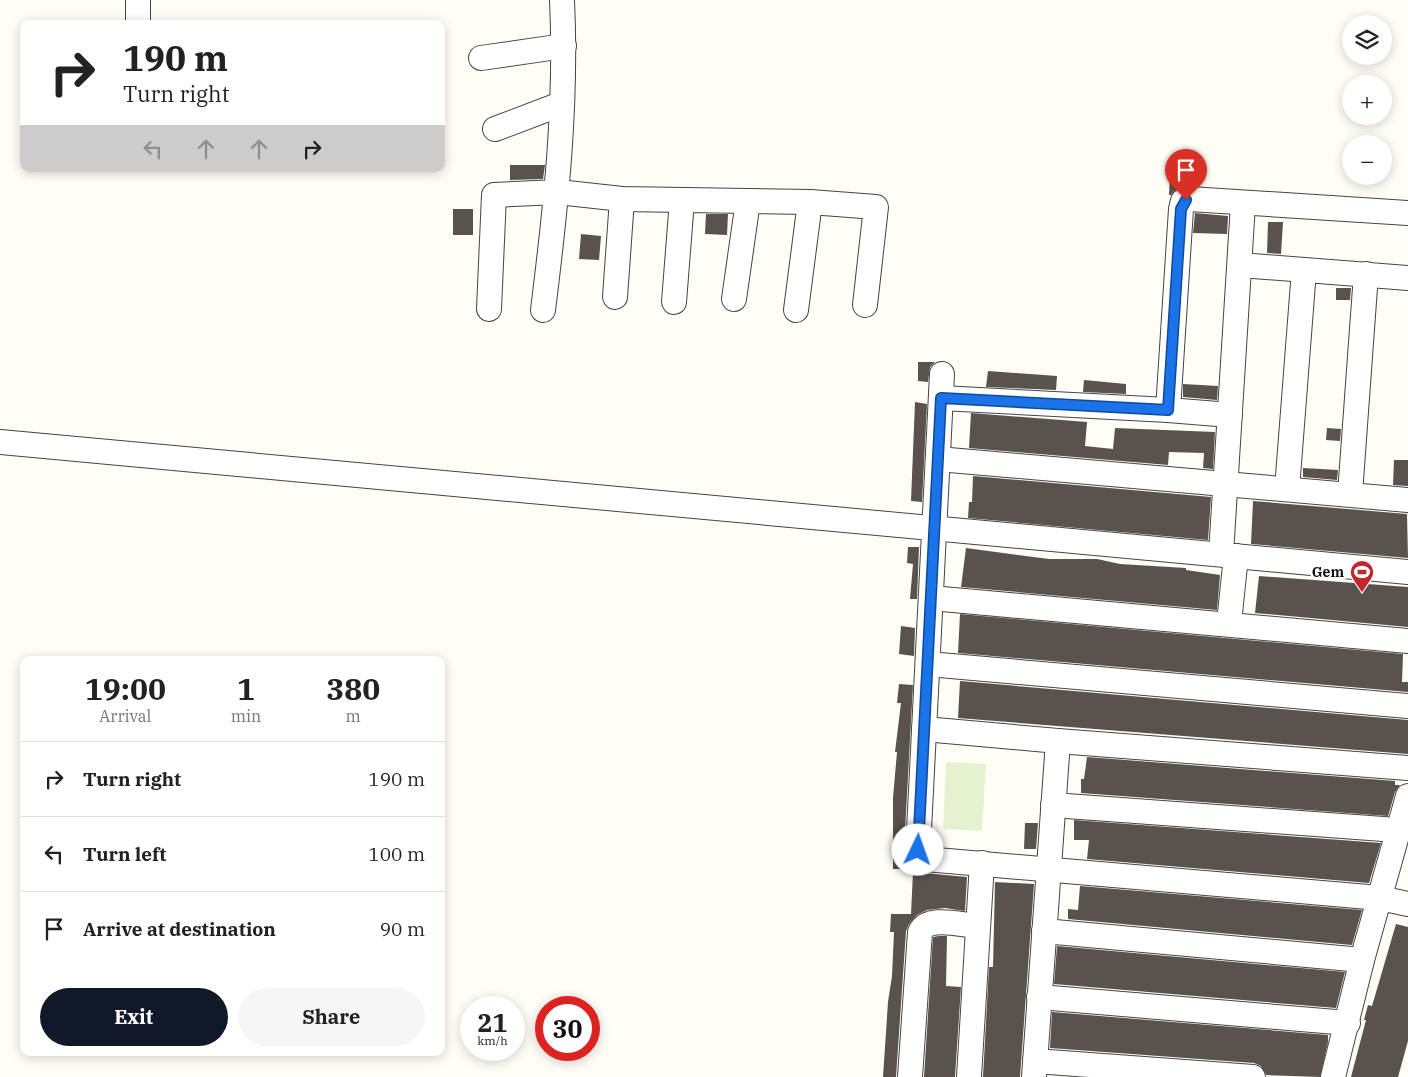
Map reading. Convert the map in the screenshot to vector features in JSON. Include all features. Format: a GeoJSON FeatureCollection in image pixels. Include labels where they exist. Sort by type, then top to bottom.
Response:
{"type":"FeatureCollection","features":[{"type":"Feature","properties":{"kind":"street"},"geometry":{"type":"LineString","coordinates":[[138,0],[138,20]]}},
{"type":"Feature","properties":{"kind":"street"},"geometry":{"type":"LineString","coordinates":[[543,310],[558,192],[562,140],[561,104],[564,46],[562,0]]}},
{"type":"Feature","properties":{"kind":"street"},"geometry":{"type":"LineString","coordinates":[[481,58],[564,46]]}},
{"type":"Feature","properties":{"kind":"street"},"geometry":{"type":"LineString","coordinates":[[495,129],[561,104]]}},
{"type":"Feature","properties":{"kind":"street"},"geometry":{"type":"LineString","coordinates":[[489,309],[494,195],[558,192],[622,198],[810,202],[876,207],[865,305]]}},
{"type":"Feature","properties":{"kind":"street"},"geometry":{"type":"LineString","coordinates":[[615,297],[622,198]]}},
{"type":"Feature","properties":{"kind":"street"},"geometry":{"type":"LineString","coordinates":[[1168,410],[1183,201],[1190,199],[1243,204],[1408,212]]}},
{"type":"Feature","properties":{"kind":"street"},"geometry":{"type":"LineString","coordinates":[[674,302],[682,200]]}},
{"type":"Feature","properties":{"kind":"street"},"geometry":{"type":"LineString","coordinates":[[734,299],[748,201]]}},
{"type":"Feature","properties":{"kind":"street"},"geometry":{"type":"LineString","coordinates":[[796,310],[810,202]]}},
{"type":"Feature","properties":{"kind":"street"},"geometry":{"type":"LineString","coordinates":[[1229,623],[1226,485],[1243,204]]}},
{"type":"Feature","properties":{"kind":"street"},"geometry":{"type":"LineString","coordinates":[[1240,265],[1408,278]]}},
{"type":"Feature","properties":{"kind":"street"},"geometry":{"type":"LineString","coordinates":[[1287,489],[1304,270]]}},
{"type":"Feature","properties":{"kind":"street"},"geometry":{"type":"LineString","coordinates":[[1350,494],[1366,274]]}},
{"type":"Feature","properties":{"kind":"street"},"geometry":{"type":"LineString","coordinates":[[942,374],[918,850],[925,859],[1048,868],[1380,898],[1408,904]]}},
{"type":"Feature","properties":{"kind":"street"},"geometry":{"type":"LineString","coordinates":[[941,398],[1230,415]]}},
{"type":"Feature","properties":{"kind":"street"},"geometry":{"type":"LineString","coordinates":[[0,442],[934,530],[1408,572]]}},
{"type":"Feature","properties":{"kind":"street"},"geometry":{"type":"LineString","coordinates":[[938,459],[1408,500]]}},
{"type":"Feature","properties":{"kind":"street"},"geometry":{"type":"LineString","coordinates":[[931,598],[1408,640]]}},
{"type":"Feature","properties":{"kind":"street"},"geometry":{"type":"LineString","coordinates":[[928,664],[1408,706]]}},
{"type":"Feature","properties":{"kind":"street"},"geometry":{"type":"LineString","coordinates":[[924,729],[1408,768]]}},
{"type":"Feature","properties":{"kind":"street"},"geometry":{"type":"LineString","coordinates":[[1058,741],[1034,1069],[1253,1077]]}},
{"type":"Feature","properties":{"kind":"street"},"geometry":{"type":"LineString","coordinates":[[1333,1077],[1348,1023],[1362,960],[1408,796]]}},
{"type":"Feature","properties":{"kind":"street"},"geometry":{"type":"LineString","coordinates":[[1053,805],[1398,830]]}},
{"type":"Feature","properties":{"kind":"street"},"geometry":{"type":"LineString","coordinates":[[969,1077],[982,863]]}},
{"type":"Feature","properties":{"kind":"street"},"geometry":{"type":"LineString","coordinates":[[910,1077],[920,932],[923,926],[931,922],[977,926]]}},
{"type":"Feature","properties":{"kind":"street"},"geometry":{"type":"LineString","coordinates":[[1044,931],[1362,960]]}},
{"type":"Feature","properties":{"kind":"street"},"geometry":{"type":"LineString","coordinates":[[1040,997],[1348,1023]]}},
{"type":"Feature","properties":{"kind":"green space"},"geometry":{"type":"Polygon","coordinates":[[[946,762],[986,764],[982,831],[943,829],[946,762]]]}},
{"type":"Feature","properties":{"kind":"building"},"geometry":{"type":"Polygon","coordinates":[[[510,165],[545,165],[543,179],[510,180],[510,165]]]}},
{"type":"Feature","properties":{"kind":"building"},"geometry":{"type":"Polygon","coordinates":[[[1170,174],[1188,175],[1187,186],[1169,195],[1170,174]]]}},
{"type":"Feature","properties":{"kind":"building"},"geometry":{"type":"Polygon","coordinates":[[[453,209],[473,209],[473,235],[453,235],[453,209]]]}},
{"type":"Feature","properties":{"kind":"building"},"geometry":{"type":"Polygon","coordinates":[[[1195,213],[1228,216],[1227,234],[1193,233],[1195,213]]]}},
{"type":"Feature","properties":{"kind":"building"},"geometry":{"type":"Polygon","coordinates":[[[706,214],[728,214],[727,235],[705,234],[706,214]]]}},
{"type":"Feature","properties":{"kind":"building"},"geometry":{"type":"Polygon","coordinates":[[[1268,222],[1283,222],[1281,254],[1267,253],[1268,222]]]}},
{"type":"Feature","properties":{"kind":"building"},"geometry":{"type":"Polygon","coordinates":[[[581,234],[601,236],[599,260],[579,259],[581,234]]]}},
{"type":"Feature","properties":{"kind":"building"},"geometry":{"type":"Polygon","coordinates":[[[1336,288],[1351,288],[1350,300],[1336,300],[1336,288]]]}},
{"type":"Feature","properties":{"kind":"building"},"geometry":{"type":"Polygon","coordinates":[[[918,362],[935,362],[930,367],[928,382],[918,381],[918,362]]]}},
{"type":"Feature","properties":{"kind":"building"},"geometry":{"type":"Polygon","coordinates":[[[988,371],[1057,376],[1056,390],[986,387],[988,371]]]}},
{"type":"Feature","properties":{"kind":"building"},"geometry":{"type":"Polygon","coordinates":[[[1084,380],[1126,384],[1126,394],[1083,392],[1084,380]]]}},
{"type":"Feature","properties":{"kind":"building"},"geometry":{"type":"Polygon","coordinates":[[[1183,384],[1218,386],[1217,400],[1183,397],[1183,384]]]}},
{"type":"Feature","properties":{"kind":"building"},"geometry":{"type":"Polygon","coordinates":[[[915,402],[927,404],[922,502],[911,501],[915,402]]]}},
{"type":"Feature","properties":{"kind":"building"},"geometry":{"type":"Polygon","coordinates":[[[971,413],[1087,422],[1085,446],[1113,449],[1115,428],[1215,432],[1213,469],[1203,468],[1204,453],[1169,452],[1168,465],[969,448],[971,413]]]}},
{"type":"Feature","properties":{"kind":"building"},"geometry":{"type":"Polygon","coordinates":[[[1327,428],[1341,429],[1340,441],[1326,440],[1327,428]]]}},
{"type":"Feature","properties":{"kind":"building"},"geometry":{"type":"Polygon","coordinates":[[[1394,460],[1408,460],[1408,486],[1393,485],[1394,460]]]}},
{"type":"Feature","properties":{"kind":"building"},"geometry":{"type":"Polygon","coordinates":[[[1303,468],[1338,470],[1337,480],[1303,477],[1303,468]]]}},
{"type":"Feature","properties":{"kind":"building"},"geometry":{"type":"Polygon","coordinates":[[[973,476],[1211,497],[1208,540],[968,518],[969,502],[972,502],[973,476]]]}},
{"type":"Feature","properties":{"kind":"building"},"geometry":{"type":"Polygon","coordinates":[[[1253,501],[1407,514],[1408,558],[1251,544],[1253,501]]]}},
{"type":"Feature","properties":{"kind":"building"},"geometry":{"type":"Polygon","coordinates":[[[908,547],[919,547],[917,599],[910,599],[913,564],[907,563],[908,547]]]}},
{"type":"Feature","properties":{"kind":"building"},"geometry":{"type":"Polygon","coordinates":[[[966,548],[1049,559],[1097,559],[1120,564],[1186,568],[1186,570],[1220,575],[1217,610],[961,587],[966,548]]]}},
{"type":"Feature","properties":{"kind":"building"},"geometry":{"type":"Polygon","coordinates":[[[1259,576],[1408,587],[1408,627],[1255,613],[1259,576]]]}},
{"type":"Feature","properties":{"kind":"building"},"geometry":{"type":"Polygon","coordinates":[[[960,614],[1403,654],[1402,682],[1408,682],[1408,692],[958,653],[960,614]]]}},
{"type":"Feature","properties":{"kind":"building"},"geometry":{"type":"Polygon","coordinates":[[[901,626],[915,628],[914,656],[899,654],[901,626]]]}},
{"type":"Feature","properties":{"kind":"building"},"geometry":{"type":"Polygon","coordinates":[[[960,681],[1408,720],[1408,754],[958,718],[960,681]]]}},
{"type":"Feature","properties":{"kind":"building"},"geometry":{"type":"Polygon","coordinates":[[[899,684],[913,685],[904,849],[914,869],[893,869],[893,798],[897,752],[895,752],[901,703],[897,703],[899,684]]]}},
{"type":"Feature","properties":{"kind":"building"},"geometry":{"type":"Polygon","coordinates":[[[1087,757],[1395,781],[1395,785],[1400,785],[1395,792],[1388,816],[1081,793],[1081,779],[1084,779],[1087,757]]]}},
{"type":"Feature","properties":{"kind":"building"},"geometry":{"type":"Polygon","coordinates":[[[1074,820],[1381,843],[1369,883],[1087,859],[1089,840],[1074,840],[1074,820]]]}},
{"type":"Feature","properties":{"kind":"building"},"geometry":{"type":"Polygon","coordinates":[[[1025,823],[1038,823],[1036,849],[1024,849],[1025,823]]]}},
{"type":"Feature","properties":{"kind":"building"},"geometry":{"type":"Polygon","coordinates":[[[913,872],[967,877],[965,911],[945,908],[927,910],[917,915],[909,924],[906,931],[896,1077],[883,1077],[888,1002],[892,976],[894,932],[890,932],[891,914],[911,914],[913,872]]]}},
{"type":"Feature","properties":{"kind":"building"},"geometry":{"type":"Polygon","coordinates":[[[995,882],[1034,884],[1020,1077],[983,1077],[989,967],[993,967],[995,882]]]}},
{"type":"Feature","properties":{"kind":"building"},"geometry":{"type":"Polygon","coordinates":[[[1080,886],[1362,910],[1352,945],[1068,919],[1068,909],[1078,910],[1080,886]]]}},
{"type":"Feature","properties":{"kind":"building"},"geometry":{"type":"Polygon","coordinates":[[[1396,924],[1408,927],[1408,1041],[1398,1077],[1351,1077],[1366,1020],[1364,1020],[1368,1005],[1372,1006],[1396,924]]]}},
{"type":"Feature","properties":{"kind":"building"},"geometry":{"type":"Polygon","coordinates":[[[947,936],[946,986],[961,987],[955,1077],[924,1077],[933,937],[947,936]]]}},
{"type":"Feature","properties":{"kind":"building"},"geometry":{"type":"Polygon","coordinates":[[[1057,946],[1345,972],[1336,1008],[1054,984],[1057,946]]]}},
{"type":"Feature","properties":{"kind":"building"},"geometry":{"type":"Polygon","coordinates":[[[1052,1012],[1328,1035],[1328,1042],[1320,1077],[1266,1075],[1261,1066],[1254,1063],[1050,1048],[1052,1012]]]}},
{"type":"Feature","properties":{"kind":"place","name":"Gem"},"geometry":{"type":"Point","coordinates":[1362,593]}},
{"type":"Feature","properties":{"kind":"route"},"geometry":{"type":"LineString","coordinates":[[918,850],[941,398],[1168,410],[1181,209],[1183,201],[1186,200]]}}]}
